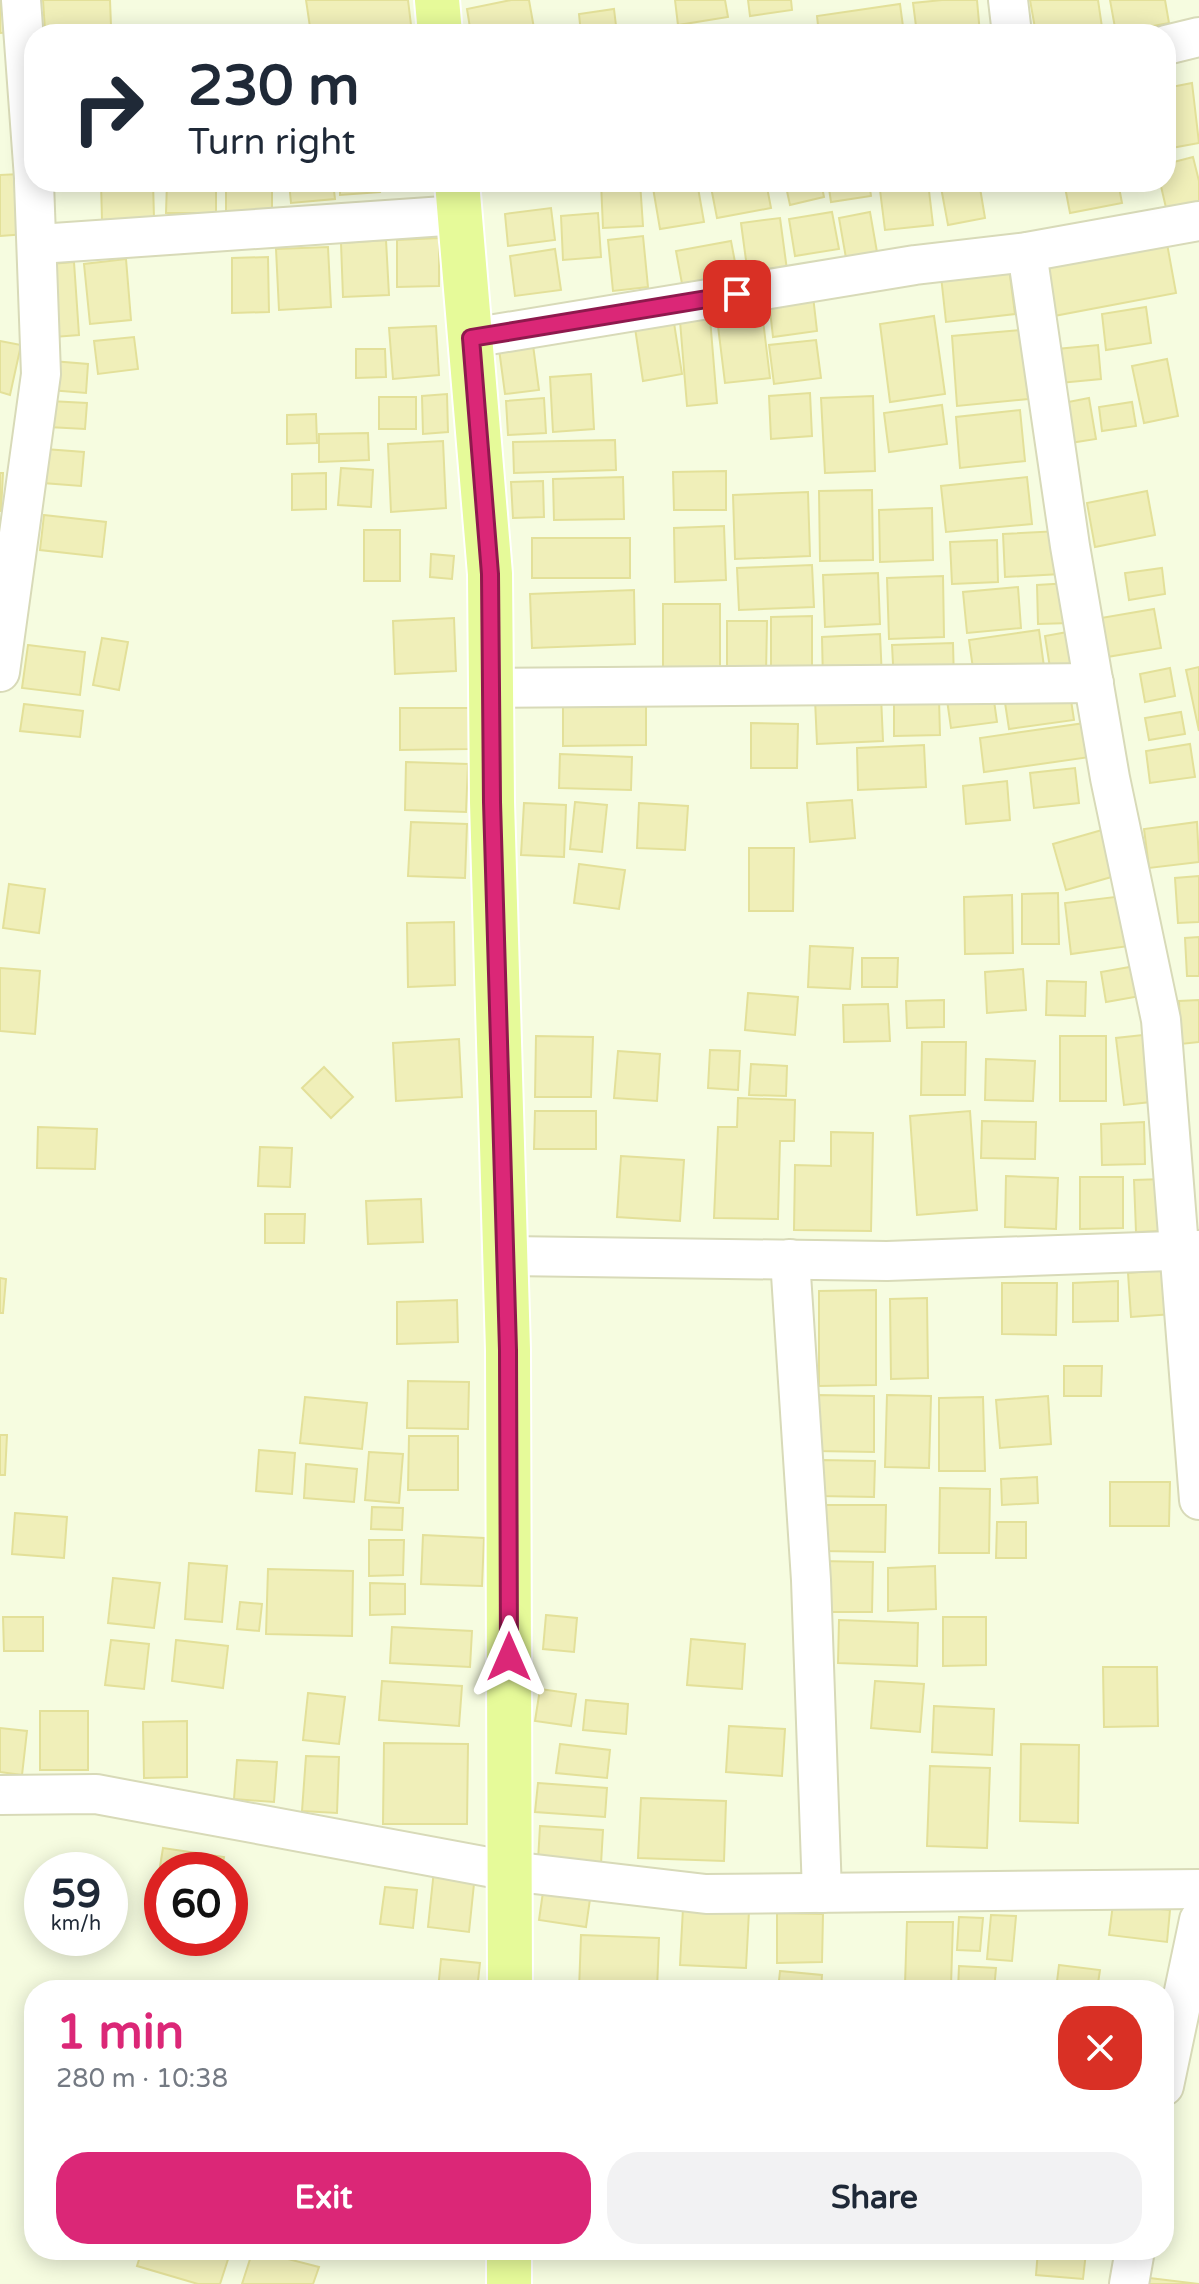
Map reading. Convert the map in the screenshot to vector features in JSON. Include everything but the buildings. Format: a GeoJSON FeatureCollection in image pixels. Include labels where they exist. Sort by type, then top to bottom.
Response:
{"type":"FeatureCollection","features":[{"type":"Feature","properties":{"kind":"main road"},"geometry":{"type":"LineString","coordinates":[[437,0],[439,24]]}},
{"type":"Feature","properties":{"kind":"main road"},"geometry":{"type":"LineString","coordinates":[[458,199],[490,574],[505,1256],[510,1980]]}},
{"type":"Feature","properties":{"kind":"main road"},"geometry":{"type":"LineString","coordinates":[[509,2260],[509,2284]]}},
{"type":"Feature","properties":{"kind":"street"},"geometry":{"type":"LineString","coordinates":[[21,0],[12,47],[24,120]]}},
{"type":"Feature","properties":{"kind":"street"},"geometry":{"type":"LineString","coordinates":[[1008,0],[1011,24]]}},
{"type":"Feature","properties":{"kind":"street"},"geometry":{"type":"LineString","coordinates":[[1176,43],[1199,37]]}},
{"type":"Feature","properties":{"kind":"street"},"geometry":{"type":"LineString","coordinates":[[0,672],[41,374],[35,192]]}},
{"type":"Feature","properties":{"kind":"street"},"geometry":{"type":"LineString","coordinates":[[39,244],[458,199]]}},
{"type":"Feature","properties":{"kind":"street"},"geometry":{"type":"LineString","coordinates":[[471,338],[915,265],[1027,252],[1199,221]]}},
{"type":"Feature","properties":{"kind":"street"},"geometry":{"type":"LineString","coordinates":[[1027,252],[1070,546],[1161,1020],[1188,1250],[1199,1500]]}},
{"type":"Feature","properties":{"kind":"street"},"geometry":{"type":"LineString","coordinates":[[491,688],[1094,683]]}},
{"type":"Feature","properties":{"kind":"street"},"geometry":{"type":"LineString","coordinates":[[505,1256],[887,1261],[1188,1250]]}},
{"type":"Feature","properties":{"kind":"street"},"geometry":{"type":"LineString","coordinates":[[790,1259],[811,1580],[822,1893]]}},
{"type":"Feature","properties":{"kind":"street"},"geometry":{"type":"LineString","coordinates":[[0,1795],[96,1794],[510,1871],[706,1894],[1199,1889]]}},
{"type":"Feature","properties":{"kind":"street"},"geometry":{"type":"LineString","coordinates":[[1174,2039],[1199,1920]]}},
{"type":"Feature","properties":{"kind":"street"},"geometry":{"type":"LineString","coordinates":[[1129,2284],[1133,2260]]}},
{"type":"Feature","properties":{"kind":"route"},"geometry":{"type":"LineString","coordinates":[[509,1657],[508,1350],[492,802],[490,574],[471,338],[737,294]]}}]}
